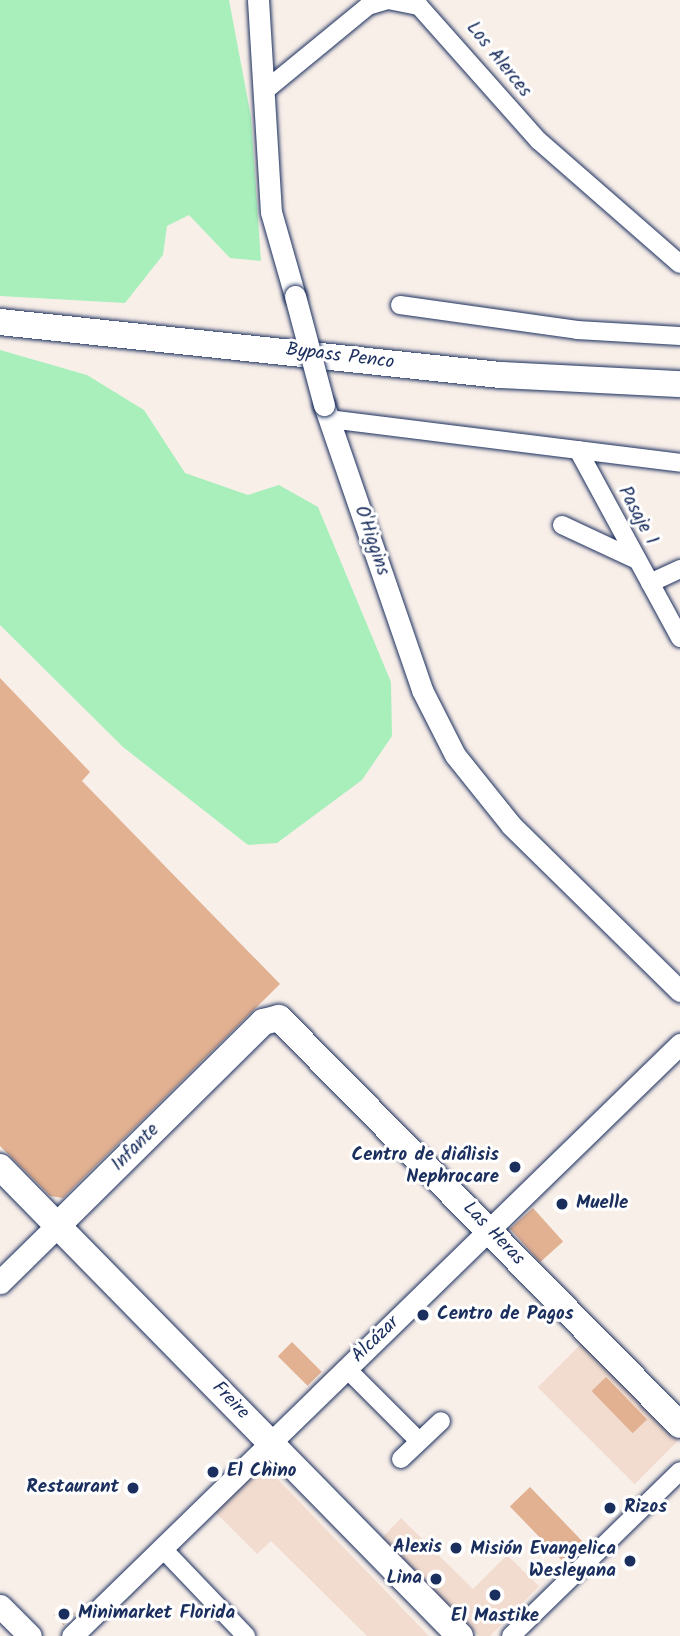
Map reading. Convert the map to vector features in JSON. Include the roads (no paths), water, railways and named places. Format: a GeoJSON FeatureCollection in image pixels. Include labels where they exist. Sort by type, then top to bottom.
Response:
{"type":"FeatureCollection","features":[{"type":"Feature","properties":{"kind":"main road","name":"Bypass Penco"},"geometry":{"type":"LineString","coordinates":[[0,322],[500,374],[680,384]]}},
{"type":"Feature","properties":{"kind":"main road","name":"Infante"},"geometry":{"type":"LineString","coordinates":[[0,1282],[275,1017]]}},
{"type":"Feature","properties":{"kind":"main road","name":"Las Heras"},"geometry":{"type":"LineString","coordinates":[[275,1017],[680,1425]]}},
{"type":"Feature","properties":{"kind":"main road","name":"Freire"},"geometry":{"type":"LineString","coordinates":[[0,1167],[460,1636]]}},
{"type":"Feature","properties":{"kind":"main road"},"geometry":{"type":"LineString","coordinates":[[0,1606],[30,1636]]}},
{"type":"Feature","properties":{"kind":"street","name":"O'Higgins"},"geometry":{"type":"LineString","coordinates":[[258,0],[267,89],[271,212],[326,412],[422,690],[455,755],[511,825],[680,991]]}},
{"type":"Feature","properties":{"kind":"street","name":"Los Alerces"},"geometry":{"type":"LineString","coordinates":[[267,89],[368,6],[399,0],[419,6],[539,141],[680,264]]}},
{"type":"Feature","properties":{"kind":"street"},"geometry":{"type":"LineString","coordinates":[[400,305],[577,330],[680,336]]}},
{"type":"Feature","properties":{"kind":"street"},"geometry":{"type":"LineString","coordinates":[[326,412],[680,463]]}},
{"type":"Feature","properties":{"kind":"street","name":"Pasaje 1"},"geometry":{"type":"LineString","coordinates":[[578,450],[680,638]]}},
{"type":"Feature","properties":{"kind":"street"},"geometry":{"type":"LineString","coordinates":[[562,525],[638,560]]}},
{"type":"Feature","properties":{"kind":"street"},"geometry":{"type":"LineString","coordinates":[[650,583],[680,569]]}},
{"type":"Feature","properties":{"kind":"street","name":"Alcázar"},"geometry":{"type":"LineString","coordinates":[[72,1636],[680,1044]]}},
{"type":"Feature","properties":{"kind":"street"},"geometry":{"type":"LineString","coordinates":[[346,1369],[419,1441]]}},
{"type":"Feature","properties":{"kind":"street"},"geometry":{"type":"LineString","coordinates":[[401,1459],[441,1421]]}},
{"type":"Feature","properties":{"kind":"street"},"geometry":{"type":"LineString","coordinates":[[511,1636],[680,1471]]}},
{"type":"Feature","properties":{"kind":"street"},"geometry":{"type":"LineString","coordinates":[[162,1548],[246,1636]]}},
{"type":"Feature","properties":{"kind":"place","name":"Centro de diálisis Nephrocare"},"geometry":{"type":"Point","coordinates":[515,1167]}},
{"type":"Feature","properties":{"kind":"place","name":"Muelle"},"geometry":{"type":"Point","coordinates":[562,1204]}},
{"type":"Feature","properties":{"kind":"place","name":"Centro de Pagos"},"geometry":{"type":"Point","coordinates":[423,1315]}},
{"type":"Feature","properties":{"kind":"place","name":"El Chino"},"geometry":{"type":"Point","coordinates":[213,1472]}},
{"type":"Feature","properties":{"kind":"place","name":"Restaurant"},"geometry":{"type":"Point","coordinates":[133,1488]}},
{"type":"Feature","properties":{"kind":"place","name":"Rizos"},"geometry":{"type":"Point","coordinates":[610,1508]}},
{"type":"Feature","properties":{"kind":"place","name":"Alexis"},"geometry":{"type":"Point","coordinates":[456,1548]}},
{"type":"Feature","properties":{"kind":"place","name":"Misión Evangelica Wesleyana"},"geometry":{"type":"Point","coordinates":[630,1561]}},
{"type":"Feature","properties":{"kind":"place","name":"Lina"},"geometry":{"type":"Point","coordinates":[436,1579]}},
{"type":"Feature","properties":{"kind":"place","name":"El Mastike"},"geometry":{"type":"Point","coordinates":[495,1595]}},
{"type":"Feature","properties":{"kind":"place","name":"Minimarket Florida"},"geometry":{"type":"Point","coordinates":[64,1614]}}]}
